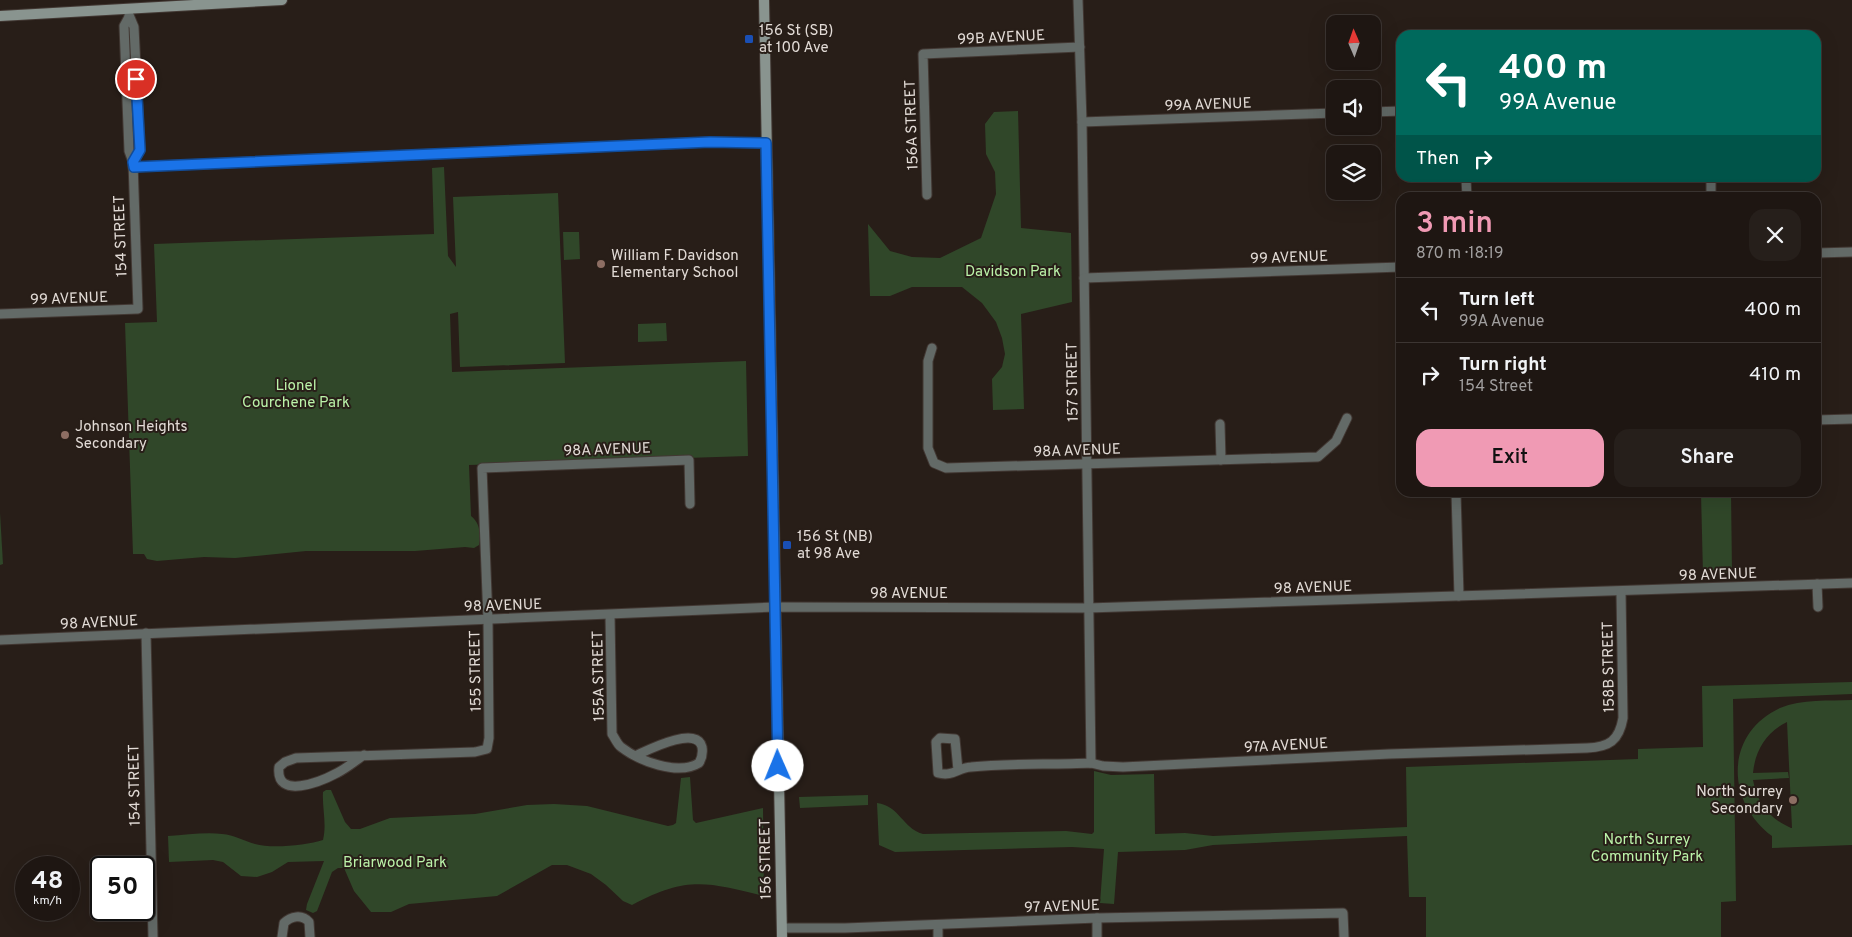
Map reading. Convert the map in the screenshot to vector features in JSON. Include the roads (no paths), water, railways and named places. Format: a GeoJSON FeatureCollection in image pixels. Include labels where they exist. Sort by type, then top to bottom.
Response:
{"type":"FeatureCollection","features":[{"type":"Feature","properties":{"kind":"main road"},"geometry":{"type":"LineString","coordinates":[[0,16],[282,0]]}},
{"type":"Feature","properties":{"kind":"main road","name":"156 STREET"},"geometry":{"type":"LineString","coordinates":[[764,0],[782,932]]}},
{"type":"Feature","properties":{"kind":"street","name":"157 STREET"},"geometry":{"type":"LineString","coordinates":[[1078,0],[1082,122],[1091,763]]}},
{"type":"Feature","properties":{"kind":"street","name":"154 STREET"},"geometry":{"type":"LineString","coordinates":[[129,9],[124,26],[129,151],[133,165],[138,309]]}},
{"type":"Feature","properties":{"kind":"street","name":"99B AVENUE"},"geometry":{"type":"LineString","coordinates":[[923,54],[1080,47]]}},
{"type":"Feature","properties":{"kind":"street","name":"156A STREET"},"geometry":{"type":"LineString","coordinates":[[923,54],[927,195]]}},
{"type":"Feature","properties":{"kind":"street"},"geometry":{"type":"LineString","coordinates":[[1381,112],[1396,111]]}},
{"type":"Feature","properties":{"kind":"street","name":"99A AVENUE"},"geometry":{"type":"LineString","coordinates":[[1082,122],[1326,113]]}},
{"type":"Feature","properties":{"kind":"street"},"geometry":{"type":"LineString","coordinates":[[133,165],[710,142],[766,143]]}},
{"type":"Feature","properties":{"kind":"street"},"geometry":{"type":"LineString","coordinates":[[1821,254],[1852,252]]}},
{"type":"Feature","properties":{"kind":"street","name":"99 AVENUE"},"geometry":{"type":"LineString","coordinates":[[1084,278],[1177,278],[1396,267]]}},
{"type":"Feature","properties":{"kind":"street","name":"99 AVENUE"},"geometry":{"type":"LineString","coordinates":[[0,314],[138,309]]}},
{"type":"Feature","properties":{"kind":"street","name":"98A AVENUE"},"geometry":{"type":"LineString","coordinates":[[932,348],[928,361],[928,441],[930,456],[934,463],[951,468],[1087,462],[1318,457],[1336,441],[1347,418]]}},
{"type":"Feature","properties":{"kind":"street"},"geometry":{"type":"LineString","coordinates":[[1821,420],[1852,419]]}},
{"type":"Feature","properties":{"kind":"street"},"geometry":{"type":"LineString","coordinates":[[1220,424],[1221,460]]}},
{"type":"Feature","properties":{"kind":"street","name":"98A AVENUE"},"geometry":{"type":"LineString","coordinates":[[482,468],[689,460],[690,504]]}},
{"type":"Feature","properties":{"kind":"street","name":"155 STREET"},"geometry":{"type":"LineString","coordinates":[[364,755],[338,773],[308,784],[293,786],[284,783],[278,774],[279,767],[285,762],[296,758],[364,755],[475,752],[487,749],[489,738],[488,620],[482,468]]}},
{"type":"Feature","properties":{"kind":"street"},"geometry":{"type":"LineString","coordinates":[[1456,497],[1459,596]]}},
{"type":"Feature","properties":{"kind":"street","name":"98 AVENUE"},"geometry":{"type":"LineString","coordinates":[[0,640],[775,607],[1088,608],[1852,583]]}},
{"type":"Feature","properties":{"kind":"street"},"geometry":{"type":"LineString","coordinates":[[1818,584],[1818,607]]}},
{"type":"Feature","properties":{"kind":"street","name":"158B STREET"},"geometry":{"type":"LineString","coordinates":[[1614,740],[1620,732],[1623,718],[1620,592]]}},
{"type":"Feature","properties":{"kind":"street","name":"155A STREET"},"geometry":{"type":"LineString","coordinates":[[610,615],[612,734],[619,746],[637,756],[673,768],[685,768],[699,763],[702,748],[696,740],[679,739],[664,743],[637,756]]}},
{"type":"Feature","properties":{"kind":"street","name":"154 STREET"},"geometry":{"type":"LineString","coordinates":[[146,633],[153,937]]}},
{"type":"Feature","properties":{"kind":"street","name":"97A AVENUE"},"geometry":{"type":"LineString","coordinates":[[958,770],[971,767],[1091,763],[1123,767],[1389,754],[1587,748],[1606,746],[1614,740]]}},
{"type":"Feature","properties":{"kind":"street","name":"97 AVENUE"},"geometry":{"type":"LineString","coordinates":[[782,932],[1097,918],[1343,913],[1344,937]]}},
{"type":"Feature","properties":{"kind":"street"},"geometry":{"type":"LineString","coordinates":[[282,937],[284,923],[290,918],[296,917],[304,918],[309,922],[310,937]]}},
{"type":"Feature","properties":{"kind":"street"},"geometry":{"type":"LineString","coordinates":[[1097,918],[1097,937]]}},
{"type":"Feature","properties":{"kind":"street"},"geometry":{"type":"LineString","coordinates":[[938,925],[938,937]]}},
{"type":"Feature","properties":{"kind":"place","name":"156 St (SB) at 100 Ave"},"geometry":{"type":"Point","coordinates":[749,39]}},
{"type":"Feature","properties":{"kind":"place","name":"William F. Davidson Elementary School"},"geometry":{"type":"Point","coordinates":[601,264]}},
{"type":"Feature","properties":{"kind":"place","name":"Johnson Heights Secondary"},"geometry":{"type":"Point","coordinates":[65,435]}},
{"type":"Feature","properties":{"kind":"place","name":"156 St (NB) at 98 Ave"},"geometry":{"type":"Point","coordinates":[787,545]}},
{"type":"Feature","properties":{"kind":"place","name":"North Surrey Secondary"},"geometry":{"type":"Point","coordinates":[1793,800]}},
{"type":"Feature","properties":{"kind":"park label","name":"Davidson Park"},"geometry":{"type":"Point","coordinates":[1013,271]}},
{"type":"Feature","properties":{"kind":"park label","name":"Lionel Courchene Park"},"geometry":{"type":"Point","coordinates":[296,394]}},
{"type":"Feature","properties":{"kind":"park label","name":"North Surrey Community Park"},"geometry":{"type":"Point","coordinates":[1647,848]}},
{"type":"Feature","properties":{"kind":"park label","name":"Briarwood Park"},"geometry":{"type":"Point","coordinates":[395,862]}}]}
